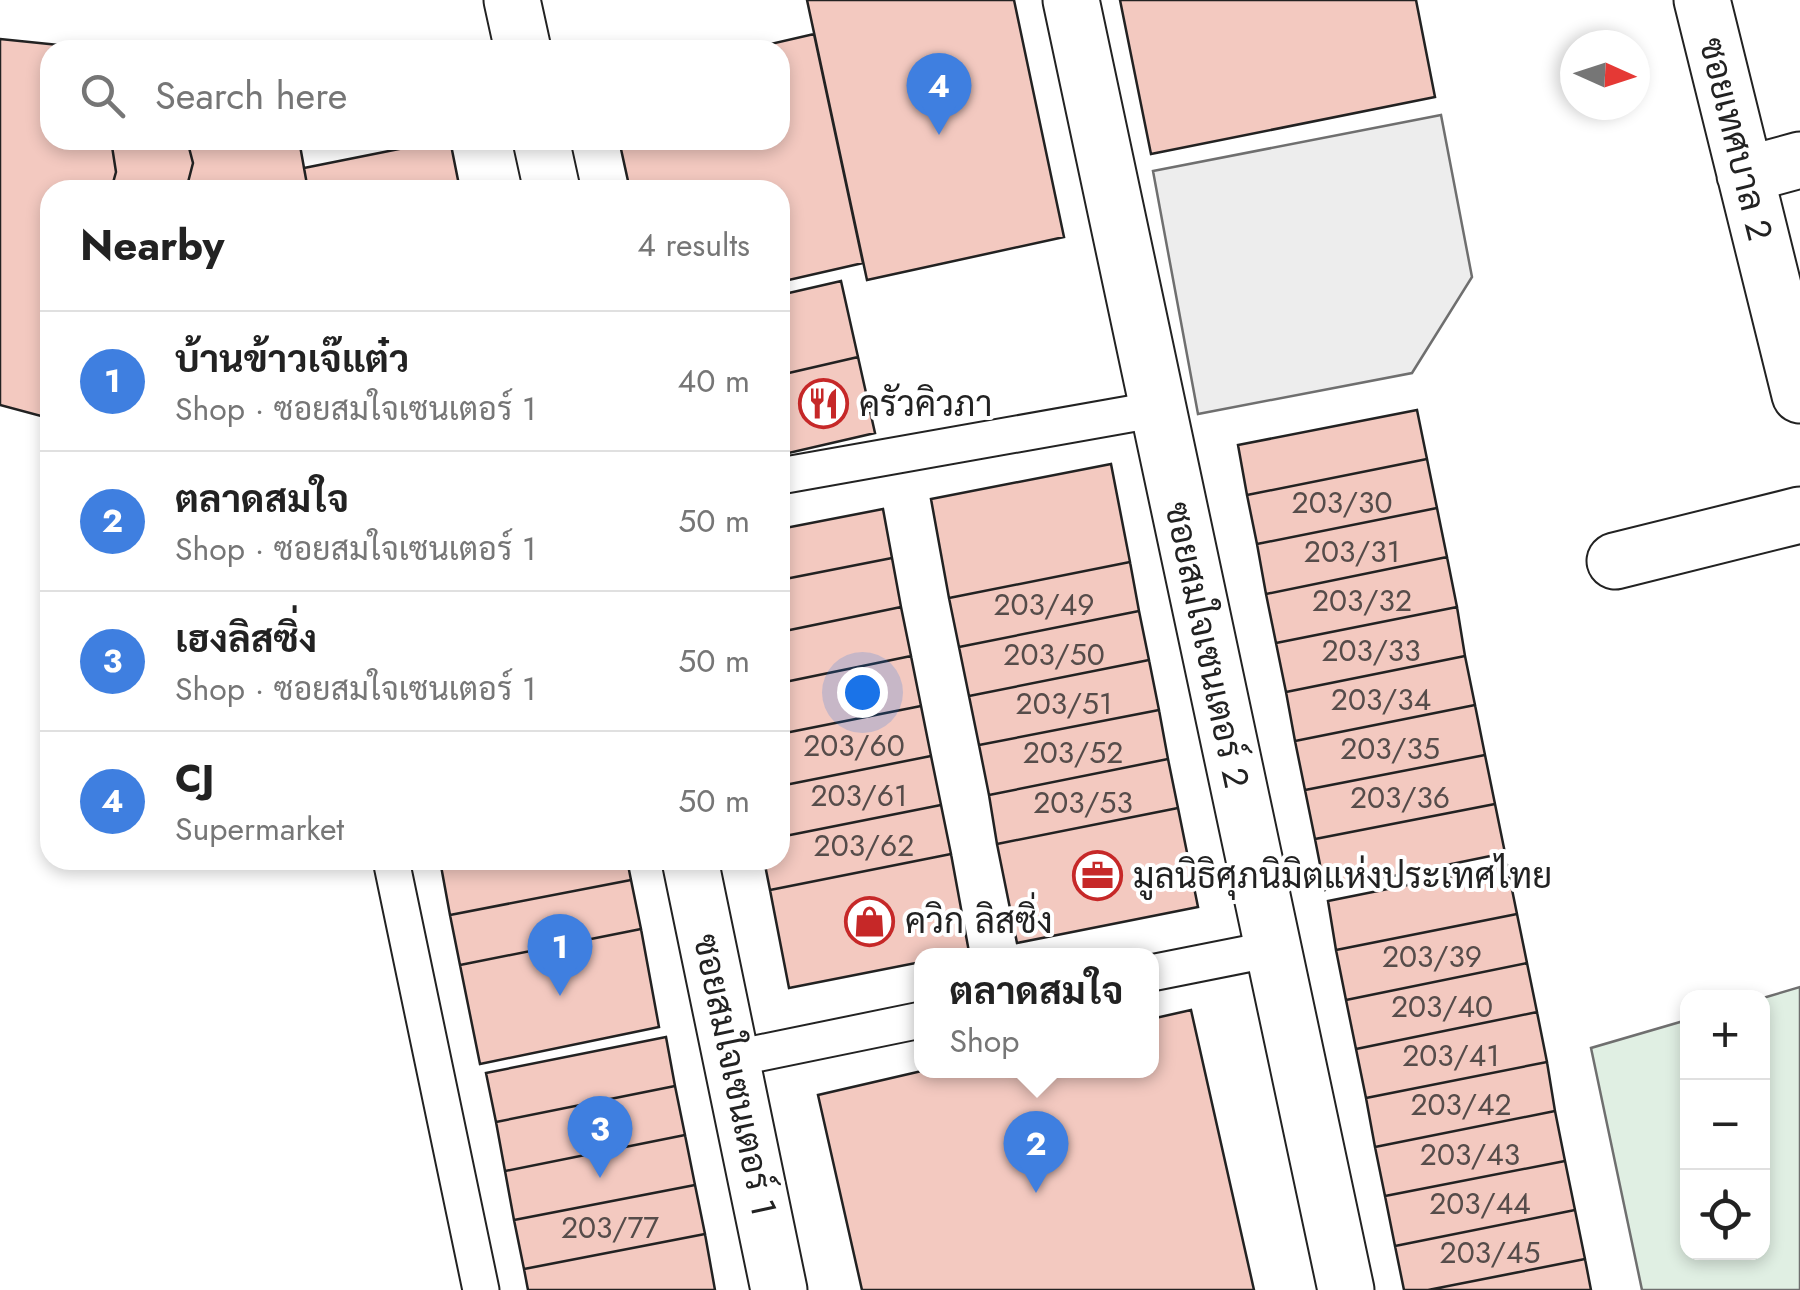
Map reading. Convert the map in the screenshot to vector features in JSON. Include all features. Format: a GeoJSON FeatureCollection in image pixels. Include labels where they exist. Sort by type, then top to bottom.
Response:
{"type":"FeatureCollection","features":[{"type":"Feature","properties":{"kind":"street"},"geometry":{"type":"LineString","coordinates":[[512,0],[521,40]]}},
{"type":"Feature","properties":{"kind":"street","name":"ซอยสมใจเซนเตอร์ 2"},"geometry":{"type":"LineString","coordinates":[[1071,0],[1346,1290]]}},
{"type":"Feature","properties":{"kind":"street","name":"ซอยเทศบาล 2"},"geometry":{"type":"LineString","coordinates":[[1702,0],[1800,395]]}},
{"type":"Feature","properties":{"kind":"street"},"geometry":{"type":"LineString","coordinates":[[543,150],[550,180]]}},
{"type":"Feature","properties":{"kind":"street"},"geometry":{"type":"LineString","coordinates":[[1746,175],[1800,160]]}},
{"type":"Feature","properties":{"kind":"street"},"geometry":{"type":"LineString","coordinates":[[1615,561],[1800,514]]}},
{"type":"Feature","properties":{"kind":"street","name":"ซอยสมใจเซนเตอร์ 1"},"geometry":{"type":"LineString","coordinates":[[692,870],[780,1290]]}},
{"type":"Feature","properties":{"kind":"lane"},"geometry":{"type":"LineString","coordinates":[[790,474],[1158,409]]}},
{"type":"Feature","properties":{"kind":"lane"},"geometry":{"type":"LineString","coordinates":[[393,870],[481,1290]]}},
{"type":"Feature","properties":{"kind":"lane"},"geometry":{"type":"LineString","coordinates":[[1159,971],[1272,949]]}},
{"type":"Feature","properties":{"kind":"lane"},"geometry":{"type":"LineString","coordinates":[[732,1059],[914,1021]]}},
{"type":"Feature","properties":{"kind":"green space"},"geometry":{"type":"Polygon","coordinates":[[[1800,987],[1800,1290],[1642,1290],[1591,1048],[1680,1022],[1680,1260],[1770,1260],[1770,996],[1800,987]]]}},
{"type":"Feature","properties":{"kind":"shaded area"},"geometry":{"type":"Polygon","coordinates":[[[1441,115],[1472,277],[1412,373],[1198,414],[1153,171],[1441,115]]]}},
{"type":"Feature","properties":{"kind":"building"},"geometry":{"type":"Polygon","coordinates":[[[807,0],[1014,0],[1064,237],[867,280],[807,0]]]}},
{"type":"Feature","properties":{"kind":"building"},"geometry":{"type":"Polygon","coordinates":[[[1120,0],[1416,0],[1435,97],[1151,154],[1120,0]]]}},
{"type":"Feature","properties":{"kind":"building"},"geometry":{"type":"Polygon","coordinates":[[[814,34],[863,263],[790,280],[790,180],[628,180],[621,150],[790,150],[788,40],[814,34]]]}},
{"type":"Feature","properties":{"kind":"building"},"geometry":{"type":"Polygon","coordinates":[[[0,39],[40,43],[40,150],[113,150],[116,172],[114,180],[40,180],[40,416],[0,405],[0,39]]]}},
{"type":"Feature","properties":{"kind":"building"},"geometry":{"type":"Polygon","coordinates":[[[113,150],[190,150],[193,163],[189,180],[114,180],[113,150]]]}},
{"type":"Feature","properties":{"kind":"building"},"geometry":{"type":"Polygon","coordinates":[[[190,150],[301,150],[306,180],[189,180],[193,163],[190,150]]]}},
{"type":"Feature","properties":{"kind":"building"},"geometry":{"type":"Polygon","coordinates":[[[394,150],[452,150],[458,180],[306,180],[304,168],[394,150]]]}},
{"type":"Feature","properties":{"kind":"building"},"geometry":{"type":"Polygon","coordinates":[[[841,281],[858,357],[790,373],[790,293],[841,281]]]}},
{"type":"Feature","properties":{"kind":"building","name":"ครัวคิวภา"},"geometry":{"type":"Polygon","coordinates":[[[858,357],[875,433],[790,453],[790,373],[858,357]]]}},
{"type":"Feature","properties":{"kind":"building"},"geometry":{"type":"Polygon","coordinates":[[[1417,410],[1427,459],[1247,495],[1238,445],[1417,410]]]}},
{"type":"Feature","properties":{"kind":"building"},"geometry":{"type":"Polygon","coordinates":[[[1427,459],[1437,508],[1257,544],[1247,495],[1427,459]]]}},
{"type":"Feature","properties":{"kind":"building"},"geometry":{"type":"Polygon","coordinates":[[[1111,464],[1130,562],[949,598],[931,499],[1111,464]]]}},
{"type":"Feature","properties":{"kind":"building"},"geometry":{"type":"Polygon","coordinates":[[[1437,508],[1447,557],[1266,594],[1257,544],[1437,508]]]}},
{"type":"Feature","properties":{"kind":"building"},"geometry":{"type":"Polygon","coordinates":[[[883,509],[892,558],[790,578],[790,527],[883,509]]]}},
{"type":"Feature","properties":{"kind":"building"},"geometry":{"type":"Polygon","coordinates":[[[1447,557],[1457,607],[1276,643],[1266,594],[1447,557]]]}},
{"type":"Feature","properties":{"kind":"building"},"geometry":{"type":"Polygon","coordinates":[[[892,558],[901,607],[790,630],[790,578],[892,558]]]}},
{"type":"Feature","properties":{"kind":"building"},"geometry":{"type":"Polygon","coordinates":[[[1130,562],[1139,611],[959,647],[949,598],[1130,562]]]}},
{"type":"Feature","properties":{"kind":"building"},"geometry":{"type":"Polygon","coordinates":[[[901,607],[911,656],[790,681],[790,630],[901,607]]]}},
{"type":"Feature","properties":{"kind":"building"},"geometry":{"type":"Polygon","coordinates":[[[1457,607],[1465,656],[1286,692],[1276,643],[1457,607]]]}},
{"type":"Feature","properties":{"kind":"building"},"geometry":{"type":"Polygon","coordinates":[[[1139,611],[1149,660],[969,696],[959,647],[1139,611]]]}},
{"type":"Feature","properties":{"kind":"building"},"geometry":{"type":"Polygon","coordinates":[[[911,656],[921,706],[790,732],[790,681],[911,656]]]}},
{"type":"Feature","properties":{"kind":"building"},"geometry":{"type":"Polygon","coordinates":[[[1465,656],[1475,705],[1295,741],[1286,692],[1465,656]]]}},
{"type":"Feature","properties":{"kind":"building"},"geometry":{"type":"Polygon","coordinates":[[[1149,660],[1159,710],[979,745],[969,696],[1149,660]]]}},
{"type":"Feature","properties":{"kind":"building"},"geometry":{"type":"Polygon","coordinates":[[[1475,705],[1485,755],[1305,790],[1295,741],[1475,705]]]}},
{"type":"Feature","properties":{"kind":"building"},"geometry":{"type":"Polygon","coordinates":[[[921,706],[931,756],[790,784],[790,732],[921,706]]]}},
{"type":"Feature","properties":{"kind":"building"},"geometry":{"type":"Polygon","coordinates":[[[1159,710],[1168,759],[989,795],[979,745],[1159,710]]]}},
{"type":"Feature","properties":{"kind":"building"},"geometry":{"type":"Polygon","coordinates":[[[1485,755],[1495,804],[1315,839],[1305,790],[1485,755]]]}},
{"type":"Feature","properties":{"kind":"building"},"geometry":{"type":"Polygon","coordinates":[[[931,756],[941,805],[790,835],[790,784],[931,756]]]}},
{"type":"Feature","properties":{"kind":"building"},"geometry":{"type":"Polygon","coordinates":[[[1168,759],[1178,808],[997,844],[989,795],[1168,759]]]}},
{"type":"Feature","properties":{"kind":"building"},"geometry":{"type":"Polygon","coordinates":[[[1495,804],[1505,853],[1325,890],[1315,839],[1495,804]]]}},
{"type":"Feature","properties":{"kind":"building"},"geometry":{"type":"Polygon","coordinates":[[[941,805],[951,854],[770,890],[766,870],[790,870],[790,835],[941,805]]]}},
{"type":"Feature","properties":{"kind":"building","name":"มูลนิธิศุภนิมิตแห่งประเทศไทย"},"geometry":{"type":"Polygon","coordinates":[[[1178,808],[1198,907],[1017,943],[997,844],[1178,808]]]}},
{"type":"Feature","properties":{"kind":"building","name":"ควิก ลิสซิ่ง"},"geometry":{"type":"Polygon","coordinates":[[[951,854],[968,948],[914,948],[914,963],[789,988],[770,890],[951,854]]]}},
{"type":"Feature","properties":{"kind":"building"},"geometry":{"type":"Polygon","coordinates":[[[1507,865],[1517,914],[1336,950],[1328,901],[1507,865]]]}},
{"type":"Feature","properties":{"kind":"building"},"geometry":{"type":"Polygon","coordinates":[[[442,870],[629,870],[631,880],[450,915],[442,870]]]}},
{"type":"Feature","properties":{"kind":"building"},"geometry":{"type":"Polygon","coordinates":[[[631,880],[641,929],[460,965],[450,915],[631,880]]]}},
{"type":"Feature","properties":{"kind":"building"},"geometry":{"type":"Polygon","coordinates":[[[1517,914],[1527,963],[1346,1000],[1336,950],[1517,914]]]}},
{"type":"Feature","properties":{"kind":"building"},"geometry":{"type":"Polygon","coordinates":[[[641,929],[659,1027],[480,1064],[460,965],[641,929]]]}},
{"type":"Feature","properties":{"kind":"building"},"geometry":{"type":"Polygon","coordinates":[[[1527,963],[1537,1012],[1356,1049],[1346,1000],[1527,963]]]}},
{"type":"Feature","properties":{"kind":"building"},"geometry":{"type":"Polygon","coordinates":[[[1191,1010],[1254,1290],[862,1290],[818,1095],[914,1073],[914,1078],[1159,1078],[1159,1017],[1191,1010]]]}},
{"type":"Feature","properties":{"kind":"building"},"geometry":{"type":"Polygon","coordinates":[[[1537,1012],[1547,1062],[1366,1098],[1356,1049],[1537,1012]]]}},
{"type":"Feature","properties":{"kind":"building"},"geometry":{"type":"Polygon","coordinates":[[[666,1037],[675,1086],[496,1122],[486,1073],[666,1037]]]}},
{"type":"Feature","properties":{"kind":"building"},"geometry":{"type":"Polygon","coordinates":[[[1547,1062],[1555,1111],[1375,1147],[1366,1098],[1547,1062]]]}},
{"type":"Feature","properties":{"kind":"building"},"geometry":{"type":"Polygon","coordinates":[[[675,1086],[685,1135],[505,1171],[496,1122],[675,1086]]]}},
{"type":"Feature","properties":{"kind":"building"},"geometry":{"type":"Polygon","coordinates":[[[1555,1111],[1565,1161],[1385,1196],[1375,1147],[1555,1111]]]}},
{"type":"Feature","properties":{"kind":"building"},"geometry":{"type":"Polygon","coordinates":[[[685,1135],[695,1185],[514,1220],[505,1171],[685,1135]]]}},
{"type":"Feature","properties":{"kind":"building"},"geometry":{"type":"Polygon","coordinates":[[[1565,1161],[1575,1210],[1395,1246],[1385,1196],[1565,1161]]]}},
{"type":"Feature","properties":{"kind":"building"},"geometry":{"type":"Polygon","coordinates":[[[695,1185],[705,1234],[524,1269],[514,1220],[695,1185]]]}},
{"type":"Feature","properties":{"kind":"building"},"geometry":{"type":"Polygon","coordinates":[[[1575,1210],[1585,1259],[1428,1290],[1404,1290],[1395,1246],[1575,1210]]]}},
{"type":"Feature","properties":{"kind":"building"},"geometry":{"type":"Polygon","coordinates":[[[705,1234],[715,1290],[528,1290],[524,1269],[705,1234]]]}},
{"type":"Feature","properties":{"kind":"building"},"geometry":{"type":"Polygon","coordinates":[[[1585,1259],[1591,1290],[1428,1290],[1585,1259]]]}},
{"type":"Feature","properties":{"kind":"place","name":"CJ"},"geometry":{"type":"Point","coordinates":[939,135]}},
{"type":"Feature","properties":{"kind":"place","name":"ครัวคิวภา"},"geometry":{"type":"Point","coordinates":[824,404]}},
{"type":"Feature","properties":{"kind":"place","name":"มูลนิธิศุภนิมิตแห่งประเทศไทย"},"geometry":{"type":"Point","coordinates":[1098,876]}},
{"type":"Feature","properties":{"kind":"place","name":"ควิก ลิสซิ่ง"},"geometry":{"type":"Point","coordinates":[870,921]}},
{"type":"Feature","properties":{"kind":"place","name":"บ้านข้าวเจ๊แต๋ว"},"geometry":{"type":"Point","coordinates":[560,996]}},
{"type":"Feature","properties":{"kind":"place","name":"เฮงลิสซิ่ง"},"geometry":{"type":"Point","coordinates":[600,1178]}},
{"type":"Feature","properties":{"kind":"place","name":"ตลาดสมใจ"},"geometry":{"type":"Point","coordinates":[1036,1193]}}]}
